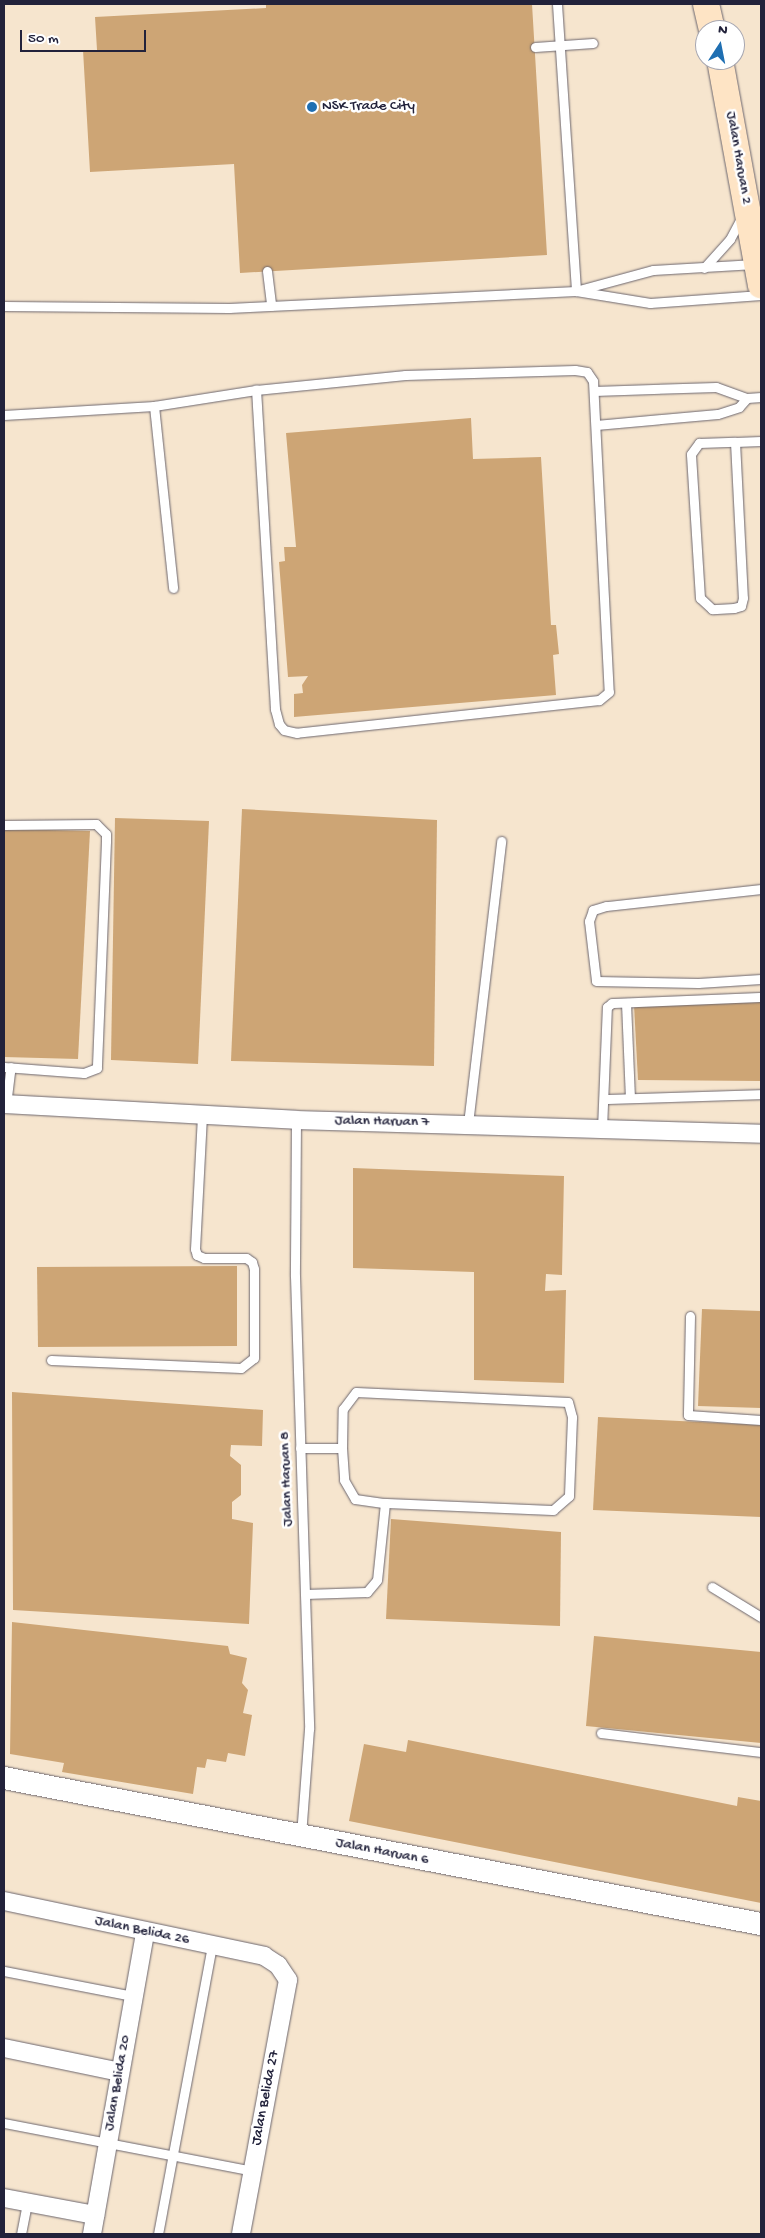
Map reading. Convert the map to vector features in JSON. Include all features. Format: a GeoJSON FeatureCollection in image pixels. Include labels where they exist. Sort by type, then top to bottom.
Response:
{"type":"FeatureCollection","features":[{"type":"Feature","properties":{"kind":"main road"},"geometry":{"type":"LineString","coordinates":[[706,4],[710,20]]}},
{"type":"Feature","properties":{"kind":"main road","name":"Jalan Haruan 2"},"geometry":{"type":"LineString","coordinates":[[722,70],[759,275]]}},
{"type":"Feature","properties":{"kind":"street","name":"Jalan Haruan 7"},"geometry":{"type":"LineString","coordinates":[[5,1105],[296,1120],[761,1134]]}},
{"type":"Feature","properties":{"kind":"street","name":"Jalan Haruan 6"},"geometry":{"type":"LineString","coordinates":[[4,1778],[761,1924]]}},
{"type":"Feature","properties":{"kind":"street","name":"Jalan Belida 26"},"geometry":{"type":"LineString","coordinates":[[4,1901],[264,1956],[278,1965]]}},
{"type":"Feature","properties":{"kind":"street","name":"Jalan Belida 20"},"geometry":{"type":"LineString","coordinates":[[92,2234],[145,1932]]}},
{"type":"Feature","properties":{"kind":"street","name":"Jalan Belida 27"},"geometry":{"type":"LineString","coordinates":[[241,2234],[288,1980],[278,1965]]}},
{"type":"Feature","properties":{"kind":"street"},"geometry":{"type":"LineString","coordinates":[[4,2048],[120,2072]]}},
{"type":"Feature","properties":{"kind":"street"},"geometry":{"type":"LineString","coordinates":[[4,2198],[95,2215]]}},
{"type":"Feature","properties":{"kind":"lane"},"geometry":{"type":"LineString","coordinates":[[557,4],[576,291]]}},
{"type":"Feature","properties":{"kind":"lane"},"geometry":{"type":"LineString","coordinates":[[535,47],[593,43]]}},
{"type":"Feature","properties":{"kind":"lane"},"geometry":{"type":"LineString","coordinates":[[704,268],[738,227],[742,215],[743,186]]}},
{"type":"Feature","properties":{"kind":"lane"},"geometry":{"type":"LineString","coordinates":[[576,291],[653,270],[704,268],[759,275]]}},
{"type":"Feature","properties":{"kind":"lane"},"geometry":{"type":"LineString","coordinates":[[267,271],[270,306]]}},
{"type":"Feature","properties":{"kind":"lane"},"geometry":{"type":"LineString","coordinates":[[4,306],[270,306],[576,291],[650,303],[761,295]]}},
{"type":"Feature","properties":{"kind":"lane"},"geometry":{"type":"LineString","coordinates":[[4,415],[154,406],[256,390],[405,375],[576,370],[587,372],[593,381],[596,425],[610,684],[605,697],[288,732],[279,724],[275,709],[256,390]]}},
{"type":"Feature","properties":{"kind":"lane"},"geometry":{"type":"LineString","coordinates":[[594,391],[716,387],[747,398],[761,397]]}},
{"type":"Feature","properties":{"kind":"lane"},"geometry":{"type":"LineString","coordinates":[[596,425],[718,414],[739,407],[747,398]]}},
{"type":"Feature","properties":{"kind":"lane"},"geometry":{"type":"LineString","coordinates":[[154,406],[172,588]]}},
{"type":"Feature","properties":{"kind":"lane"},"geometry":{"type":"LineString","coordinates":[[735,442],[743,598],[741,606],[712,610],[700,598],[691,454],[699,444],[735,442],[761,441]]}},
{"type":"Feature","properties":{"kind":"lane"},"geometry":{"type":"LineString","coordinates":[[4,825],[96,824],[106,834],[97,1068],[84,1073],[7,1067],[5,1105]]}},
{"type":"Feature","properties":{"kind":"lane"},"geometry":{"type":"LineString","coordinates":[[468,1124],[501,841]]}},
{"type":"Feature","properties":{"kind":"lane"},"geometry":{"type":"LineString","coordinates":[[761,889],[606,906],[593,910],[588,921],[593,974],[596,981],[698,984],[761,980]]}},
{"type":"Feature","properties":{"kind":"lane"},"geometry":{"type":"LineString","coordinates":[[602,1129],[607,1007],[612,1003],[626,1002],[761,997]]}},
{"type":"Feature","properties":{"kind":"lane"},"geometry":{"type":"LineString","coordinates":[[626,1002],[630,1098]]}},
{"type":"Feature","properties":{"kind":"lane"},"geometry":{"type":"LineString","coordinates":[[604,1099],[761,1094]]}},
{"type":"Feature","properties":{"kind":"lane"},"geometry":{"type":"LineString","coordinates":[[51,1360],[241,1368],[254,1358],[254,1269],[252,1262],[246,1258],[204,1258],[197,1255],[195,1249],[202,1116]]}},
{"type":"Feature","properties":{"kind":"lane","name":"Jalan Haruan 8"},"geometry":{"type":"LineString","coordinates":[[296,1120],[295,1276],[309,1729],[301,1836]]}},
{"type":"Feature","properties":{"kind":"lane"},"geometry":{"type":"LineString","coordinates":[[690,1316],[688,1415],[761,1420]]}},
{"type":"Feature","properties":{"kind":"lane"},"geometry":{"type":"LineString","coordinates":[[356,1392],[568,1402],[572,1417],[569,1496],[553,1510],[385,1504],[355,1498],[344,1480],[342,1448],[343,1408],[356,1392]]}},
{"type":"Feature","properties":{"kind":"lane"},"geometry":{"type":"LineString","coordinates":[[300,1448],[342,1448]]}},
{"type":"Feature","properties":{"kind":"lane"},"geometry":{"type":"LineString","coordinates":[[305,1594],[367,1592],[377,1580],[385,1504]]}},
{"type":"Feature","properties":{"kind":"lane"},"geometry":{"type":"LineString","coordinates":[[712,1587],[761,1617]]}},
{"type":"Feature","properties":{"kind":"lane"},"geometry":{"type":"LineString","coordinates":[[601,1733],[761,1752]]}},
{"type":"Feature","properties":{"kind":"lane"},"geometry":{"type":"LineString","coordinates":[[158,2234],[212,1945]]}},
{"type":"Feature","properties":{"kind":"lane"},"geometry":{"type":"LineString","coordinates":[[4,1971],[133,1996]]}},
{"type":"Feature","properties":{"kind":"lane"},"geometry":{"type":"LineString","coordinates":[[4,2123],[253,2171]]}},
{"type":"Feature","properties":{"kind":"lane"},"geometry":{"type":"LineString","coordinates":[[21,2234],[26,2202]]}},
{"type":"Feature","properties":{"kind":"building","name":"NSK Trade City"},"geometry":{"type":"Polygon","coordinates":[[[266,4],[532,4],[547,255],[240,273],[234,164],[90,172],[83,50],[97,50],[95,17],[266,8],[266,4]]]}},
{"type":"Feature","properties":{"kind":"building"},"geometry":{"type":"Polygon","coordinates":[[[471,418],[473,459],[541,457],[551,625],[556,625],[559,654],[553,655],[556,695],[294,717],[294,694],[303,693],[302,685],[308,676],[288,677],[279,562],[285,561],[284,547],[296,547],[286,433],[471,418]]]}},
{"type":"Feature","properties":{"kind":"building"},"geometry":{"type":"Polygon","coordinates":[[[242,809],[437,820],[434,1066],[231,1061],[242,809]]]}},
{"type":"Feature","properties":{"kind":"building"},"geometry":{"type":"Polygon","coordinates":[[[115,818],[209,821],[198,1064],[111,1060],[115,818]]]}},
{"type":"Feature","properties":{"kind":"building"},"geometry":{"type":"Polygon","coordinates":[[[4,829],[90,831],[78,1059],[4,1057],[4,829]]]}},
{"type":"Feature","properties":{"kind":"building"},"geometry":{"type":"Polygon","coordinates":[[[761,1002],[761,1081],[638,1080],[634,1005],[761,1002]]]}},
{"type":"Feature","properties":{"kind":"building"},"geometry":{"type":"Polygon","coordinates":[[[353,1168],[564,1176],[562,1275],[546,1274],[545,1291],[566,1290],[564,1383],[474,1380],[474,1272],[353,1268],[353,1168]]]}},
{"type":"Feature","properties":{"kind":"building"},"geometry":{"type":"Polygon","coordinates":[[[237,1266],[237,1346],[38,1347],[37,1267],[237,1266]]]}},
{"type":"Feature","properties":{"kind":"building"},"geometry":{"type":"Polygon","coordinates":[[[702,1309],[761,1311],[761,1408],[698,1406],[702,1309]]]}},
{"type":"Feature","properties":{"kind":"building"},"geometry":{"type":"Polygon","coordinates":[[[12,1392],[263,1410],[262,1446],[231,1445],[230,1456],[241,1465],[241,1495],[232,1502],[232,1519],[253,1523],[249,1624],[13,1610],[12,1392]]]}},
{"type":"Feature","properties":{"kind":"building"},"geometry":{"type":"Polygon","coordinates":[[[598,1417],[761,1425],[761,1517],[593,1510],[598,1417]]]}},
{"type":"Feature","properties":{"kind":"building"},"geometry":{"type":"Polygon","coordinates":[[[391,1519],[561,1532],[560,1626],[386,1619],[391,1519]]]}},
{"type":"Feature","properties":{"kind":"building"},"geometry":{"type":"Polygon","coordinates":[[[12,1622],[228,1646],[230,1654],[247,1658],[242,1683],[248,1690],[243,1713],[252,1715],[245,1756],[228,1753],[226,1762],[207,1759],[205,1768],[197,1767],[193,1794],[62,1772],[64,1763],[10,1754],[12,1622]]]}},
{"type":"Feature","properties":{"kind":"building"},"geometry":{"type":"Polygon","coordinates":[[[594,1636],[761,1652],[761,1743],[586,1726],[594,1636]]]}},
{"type":"Feature","properties":{"kind":"building"},"geometry":{"type":"Polygon","coordinates":[[[408,1740],[737,1806],[738,1797],[761,1801],[761,1903],[349,1821],[364,1744],[406,1752],[408,1740]]]}},
{"type":"Feature","properties":{"kind":"place","name":"NSK Trade City"},"geometry":{"type":"Point","coordinates":[312,107]}}]}
